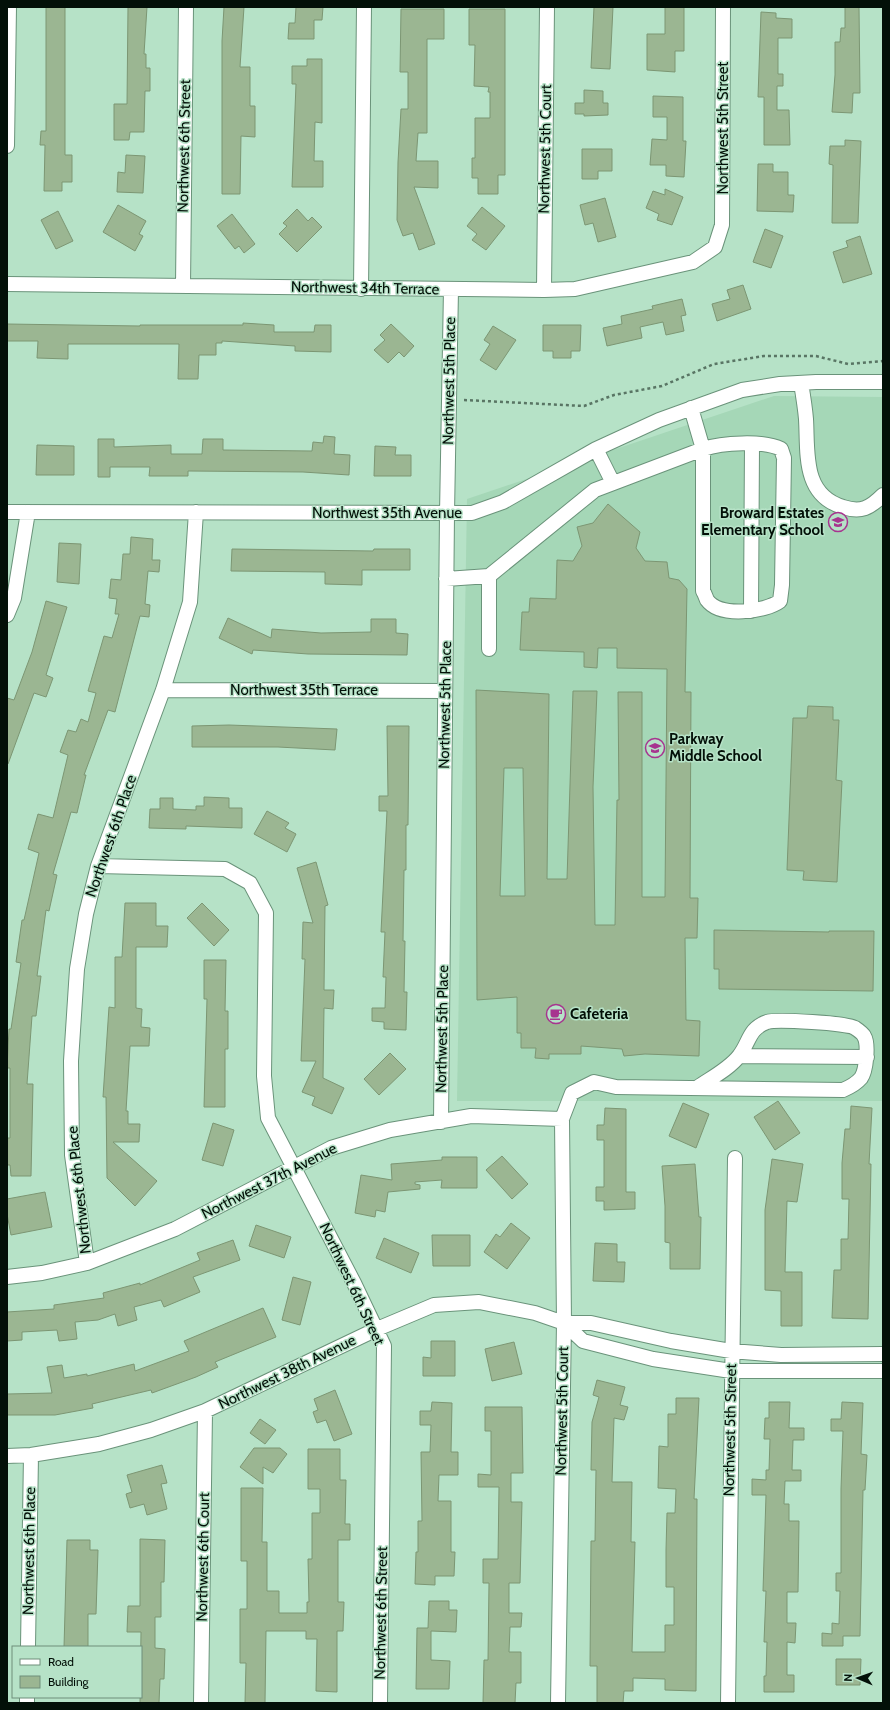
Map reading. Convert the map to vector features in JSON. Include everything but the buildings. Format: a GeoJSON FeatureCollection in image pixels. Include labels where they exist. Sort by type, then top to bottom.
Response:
{"type":"FeatureCollection","features":[{"type":"Feature","properties":{"kind":"street"},"geometry":{"type":"LineString","coordinates":[[7,146],[9,7]]}},
{"type":"Feature","properties":{"kind":"street","name":"Northwest 6th Street"},"geometry":{"type":"LineString","coordinates":[[183,286],[186,7]]}},
{"type":"Feature","properties":{"kind":"street"},"geometry":{"type":"LineString","coordinates":[[361,289],[364,7]]}},
{"type":"Feature","properties":{"kind":"street","name":"Northwest 5th Court"},"geometry":{"type":"LineString","coordinates":[[544,290],[547,7]]}},
{"type":"Feature","properties":{"kind":"street","name":"Northwest 5th Street"},"geometry":{"type":"LineString","coordinates":[[715,247],[722,225],[724,7]]}},
{"type":"Feature","properties":{"kind":"street","name":"Northwest 34th Terrace"},"geometry":{"type":"LineString","coordinates":[[7,284],[361,289],[575,289],[693,262],[715,247]]}},
{"type":"Feature","properties":{"kind":"street","name":"Northwest 5th Place"},"geometry":{"type":"LineString","coordinates":[[441,1122],[446,579],[451,289]]}},
{"type":"Feature","properties":{"kind":"street","name":"Northwest 35th Avenue"},"geometry":{"type":"LineString","coordinates":[[7,512],[472,513],[502,502],[596,449],[659,420],[742,390],[801,383],[883,382]]}},
{"type":"Feature","properties":{"kind":"street"},"geometry":{"type":"LineString","coordinates":[[801,383],[806,419],[806,452],[809,474],[820,493],[836,505],[852,510],[871,507],[883,495]]}},
{"type":"Feature","properties":{"kind":"street"},"geometry":{"type":"LineString","coordinates":[[446,579],[489,576],[595,490],[612,483],[703,449],[715,445],[771,444],[781,449],[784,458],[783,545],[780,601],[773,606],[751,611],[718,608],[708,601],[703,592],[703,449],[690,408]]}},
{"type":"Feature","properties":{"kind":"street"},"geometry":{"type":"LineString","coordinates":[[751,611],[752,445]]}},
{"type":"Feature","properties":{"kind":"street"},"geometry":{"type":"LineString","coordinates":[[596,449],[612,483]]}},
{"type":"Feature","properties":{"kind":"street"},"geometry":{"type":"LineString","coordinates":[[7,615],[14,598],[28,512]]}},
{"type":"Feature","properties":{"kind":"street","name":"Northwest 6th Place"},"geometry":{"type":"LineString","coordinates":[[87,1263],[72,1155],[70,1061],[77,969],[86,914],[98,866],[163,690],[190,602],[196,512]]}},
{"type":"Feature","properties":{"kind":"street"},"geometry":{"type":"LineString","coordinates":[[489,576],[489,649]]}},
{"type":"Feature","properties":{"kind":"street","name":"Northwest 35th Terrace"},"geometry":{"type":"LineString","coordinates":[[163,690],[445,690]]}},
{"type":"Feature","properties":{"kind":"street","name":"Northwest 6th Street"},"geometry":{"type":"LineString","coordinates":[[98,866],[225,869],[250,883],[266,913],[264,1076],[268,1118],[377,1329],[384,1346],[380,1703]]}},
{"type":"Feature","properties":{"kind":"street"},"geometry":{"type":"LineString","coordinates":[[562,1119],[572,1093],[594,1082],[616,1087],[843,1090],[854,1085],[862,1076],[867,1057],[865,1037],[854,1027],[842,1024],[770,1021],[758,1026],[748,1038],[739,1056],[726,1068],[698,1087]]}},
{"type":"Feature","properties":{"kind":"street"},"geometry":{"type":"LineString","coordinates":[[739,1056],[867,1057]]}},
{"type":"Feature","properties":{"kind":"street","name":"Northwest 37th Avenue"},"geometry":{"type":"LineString","coordinates":[[7,1277],[42,1273],[87,1263],[176,1229],[331,1148],[390,1130],[471,1116],[562,1119]]}},
{"type":"Feature","properties":{"kind":"street","name":"Northwest 5th Court"},"geometry":{"type":"LineString","coordinates":[[558,1703],[564,1323],[562,1119]]}},
{"type":"Feature","properties":{"kind":"street","name":"Northwest 5th Street"},"geometry":{"type":"LineString","coordinates":[[728,1703],[731,1351],[735,1158]]}},
{"type":"Feature","properties":{"kind":"street","name":"Northwest 38th Avenue"},"geometry":{"type":"LineString","coordinates":[[7,1456],[30,1455],[99,1444],[151,1430],[205,1411],[377,1329],[434,1305],[479,1302],[535,1313],[564,1323],[591,1323],[671,1341],[731,1351],[781,1354],[883,1354]]}},
{"type":"Feature","properties":{"kind":"street","name":"Northwest 38th Avenue"},"geometry":{"type":"LineString","coordinates":[[564,1323],[583,1341],[653,1359],[731,1371],[883,1371]]}},
{"type":"Feature","properties":{"kind":"street","name":"Northwest 6th Court"},"geometry":{"type":"LineString","coordinates":[[201,1703],[205,1411]]}},
{"type":"Feature","properties":{"kind":"street","name":"Northwest 6th Place"},"geometry":{"type":"LineString","coordinates":[[28,1646],[30,1455]]}},
{"type":"Feature","properties":{"kind":"path"},"geometry":{"type":"LineString","coordinates":[[464,400],[584,406],[614,396],[662,386],[714,364],[764,356],[816,356],[848,364],[883,361]]}},
{"type":"Feature","properties":{"kind":"shaded area","name":"Parkway Middle School"},"geometry":{"type":"Polygon","coordinates":[[[774,396],[883,397],[883,1101],[457,1101],[467,499],[774,396]]]}},
{"type":"Feature","properties":{"kind":"place","name":"Broward Estates Elementary School"},"geometry":{"type":"Point","coordinates":[838,522]}},
{"type":"Feature","properties":{"kind":"place","name":"Parkway Middle School"},"geometry":{"type":"Point","coordinates":[655,748]}},
{"type":"Feature","properties":{"kind":"place","name":"Cafeteria"},"geometry":{"type":"Point","coordinates":[556,1014]}}]}
